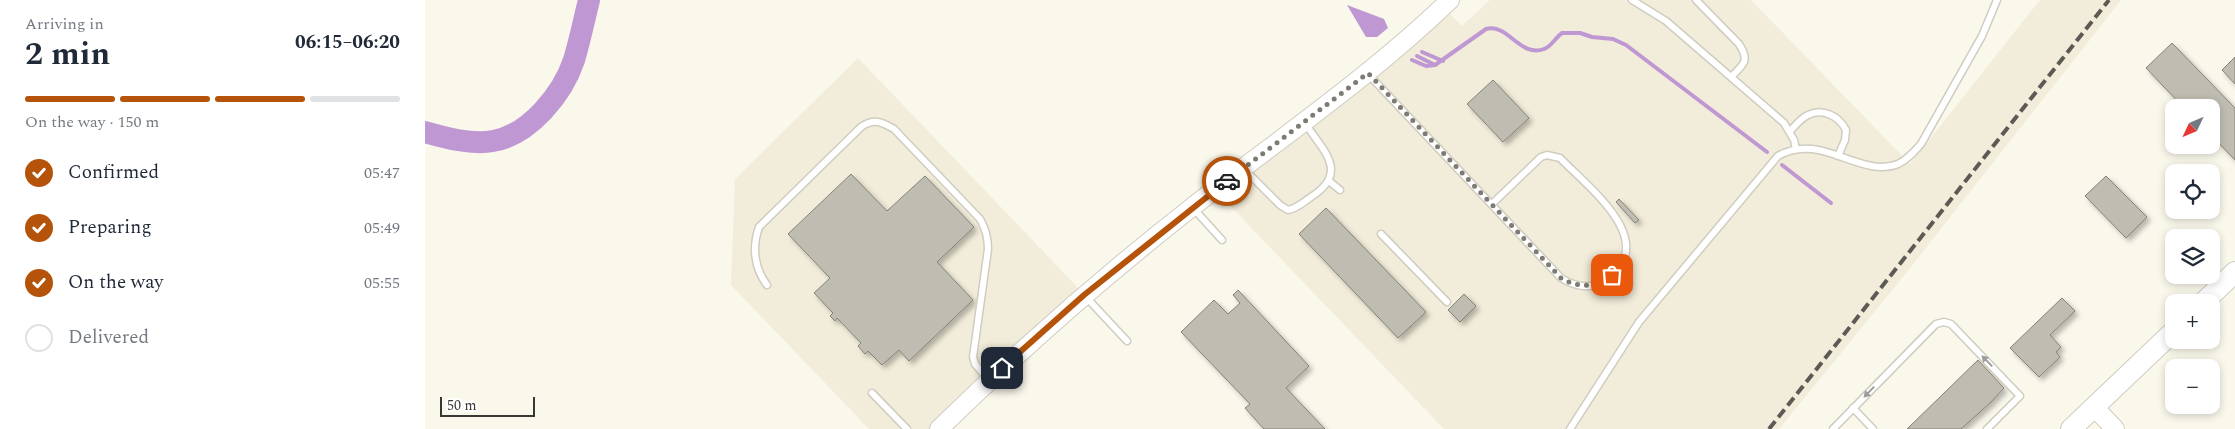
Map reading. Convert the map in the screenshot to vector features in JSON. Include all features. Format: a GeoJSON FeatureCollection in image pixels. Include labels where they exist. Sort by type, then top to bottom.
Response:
{"type":"FeatureCollection","features":[{"type":"Feature","properties":{"kind":"main road"},"geometry":{"type":"LineString","coordinates":[[2212,294],[2235,272]]}},
{"type":"Feature","properties":{"kind":"main road"},"geometry":{"type":"LineString","coordinates":[[2071,429],[2165,340]]}},
{"type":"Feature","properties":{"kind":"street"},"geometry":{"type":"LineString","coordinates":[[939,429],[989,380],[1084,295],[1192,207],[1305,123],[1368,73],[1451,0]]}},
{"type":"Feature","properties":{"kind":"street"},"geometry":{"type":"LineString","coordinates":[[2094,407],[2115,429]]}},
{"type":"Feature","properties":{"kind":"lane"},"geometry":{"type":"LineString","coordinates":[[1632,0],[1666,21],[1784,123],[1790,131],[1796,149]]}},
{"type":"Feature","properties":{"kind":"lane"},"geometry":{"type":"LineString","coordinates":[[1696,0],[1745,52],[1746,58],[1743,65],[1731,76]]}},
{"type":"Feature","properties":{"kind":"lane"},"geometry":{"type":"LineString","coordinates":[[1570,429],[1639,322],[1778,156],[1796,149],[1806,148],[1867,164],[1883,166],[1896,165],[1912,155],[1921,144],[1982,36],[1997,0]]}},
{"type":"Feature","properties":{"kind":"lane"},"geometry":{"type":"LineString","coordinates":[[1368,73],[1561,278],[1568,282],[1585,286],[1601,283],[1619,268],[1625,258],[1626,240],[1617,219],[1566,164],[1555,155],[1541,157],[1492,204]]}},
{"type":"Feature","properties":{"kind":"lane"},"geometry":{"type":"LineString","coordinates":[[1790,131],[1809,114],[1819,113],[1835,116],[1846,130],[1845,140],[1838,156]]}},
{"type":"Feature","properties":{"kind":"lane"},"geometry":{"type":"LineString","coordinates":[[767,285],[756,264],[756,236],[759,227],[861,127],[868,122],[876,120],[884,123],[894,129],[980,219],[985,227],[988,236],[988,249],[973,357],[975,364],[989,380]]}},
{"type":"Feature","properties":{"kind":"lane"},"geometry":{"type":"LineString","coordinates":[[1244,168],[1280,205],[1288,210],[1319,192],[1329,180],[1331,164],[1305,123]]}},
{"type":"Feature","properties":{"kind":"lane"},"geometry":{"type":"LineString","coordinates":[[1329,180],[1339,190]]}},
{"type":"Feature","properties":{"kind":"lane"},"geometry":{"type":"LineString","coordinates":[[1192,207],[1222,240]]}},
{"type":"Feature","properties":{"kind":"lane"},"geometry":{"type":"LineString","coordinates":[[1381,234],[1447,302]]}},
{"type":"Feature","properties":{"kind":"lane"},"geometry":{"type":"LineString","coordinates":[[1084,295],[1127,341]]}},
{"type":"Feature","properties":{"kind":"lane"},"geometry":{"type":"LineString","coordinates":[[1833,429],[1936,324],[1944,322],[1951,324],[2020,396],[1987,429]]}},
{"type":"Feature","properties":{"kind":"lane"},"geometry":{"type":"LineString","coordinates":[[872,394],[907,429]]}},
{"type":"Feature","properties":{"kind":"lane"},"geometry":{"type":"LineString","coordinates":[[1853,408],[1873,429]]}},
{"type":"Feature","properties":{"kind":"shaded area"},"geometry":{"type":"Polygon","coordinates":[[[1490,0],[1751,0],[1910,164],[2040,0],[2121,0],[1907,272],[1779,429],[1444,429],[1215,190],[1443,7],[1462,26],[1490,0]]]}},
{"type":"Feature","properties":{"kind":"shaded area"},"geometry":{"type":"Polygon","coordinates":[[[1347,5],[1384,19],[1388,28],[1377,37],[1366,37],[1347,5]]]}},
{"type":"Feature","properties":{"kind":"shaded area"},"geometry":{"type":"Polygon","coordinates":[[[858,58],[1084,294],[938,429],[869,429],[731,285],[735,179],[858,58]]]}},
{"type":"Feature","properties":{"kind":"building"},"geometry":{"type":"Polygon","coordinates":[[[2172,43],[2235,108],[2235,160],[2220,144],[2220,99],[2175,99],[2146,68],[2172,43]]]}},
{"type":"Feature","properties":{"kind":"building"},"geometry":{"type":"Polygon","coordinates":[[[2235,57],[2235,84],[2222,70],[2235,57]]]}},
{"type":"Feature","properties":{"kind":"building"},"geometry":{"type":"Polygon","coordinates":[[[1493,80],[1529,118],[1503,142],[1467,104],[1493,80]]]}},
{"type":"Feature","properties":{"kind":"building"},"geometry":{"type":"Polygon","coordinates":[[[851,174],[887,211],[925,176],[974,227],[937,262],[973,300],[909,361],[899,350],[882,365],[868,351],[865,354],[858,346],[861,343],[837,318],[835,321],[830,316],[833,313],[814,293],[830,278],[788,234],[851,174]]]}},
{"type":"Feature","properties":{"kind":"building"},"geometry":{"type":"Polygon","coordinates":[[[2106,176],[2147,217],[2126,238],[2085,196],[2106,176]]]}},
{"type":"Feature","properties":{"kind":"building"},"geometry":{"type":"Polygon","coordinates":[[[1619,199],[1639,220],[1635,223],[1616,202],[1619,199]]]}},
{"type":"Feature","properties":{"kind":"building"},"geometry":{"type":"Polygon","coordinates":[[[1326,208],[1426,312],[1398,338],[1299,234],[1326,208]]]}},
{"type":"Feature","properties":{"kind":"building"},"geometry":{"type":"Polygon","coordinates":[[[1238,290],[1309,366],[1286,388],[1325,429],[1264,429],[1245,408],[1250,404],[1181,332],[1214,300],[1228,314],[1240,303],[1233,295],[1238,290]]]}},
{"type":"Feature","properties":{"kind":"building"},"geometry":{"type":"Polygon","coordinates":[[[1464,294],[1476,306],[1460,322],[1448,310],[1464,294]]]}},
{"type":"Feature","properties":{"kind":"building"},"geometry":{"type":"Polygon","coordinates":[[[2062,298],[2075,311],[2050,335],[2061,347],[2056,352],[2060,357],[2039,377],[2010,348],[2062,298]]]}},
{"type":"Feature","properties":{"kind":"building"},"geometry":{"type":"Polygon","coordinates":[[[1978,360],[2004,388],[1991,402],[1961,429],[1907,429],[1978,360]]]}},
{"type":"Feature","properties":{"kind":"waterway"},"geometry":{"type":"LineString","coordinates":[[425,132],[459,140],[485,142],[507,137],[532,121],[553,99],[569,73],[589,0]]}},
{"type":"Feature","properties":{"kind":"waterway"},"geometry":{"type":"LineString","coordinates":[[1412,60],[1426,66],[1435,65],[1486,29],[1501,31],[1528,49],[1536,50],[1547,48],[1562,33],[1580,33],[1592,37],[1613,39],[1626,45],[1767,152]]}},
{"type":"Feature","properties":{"kind":"waterway"},"geometry":{"type":"LineString","coordinates":[[1422,52],[1443,61]]}},
{"type":"Feature","properties":{"kind":"waterway"},"geometry":{"type":"LineString","coordinates":[[1417,56],[1433,64]]}},
{"type":"Feature","properties":{"kind":"waterway"},"geometry":{"type":"LineString","coordinates":[[1782,165],[1831,203]]}},
{"type":"Feature","properties":{"kind":"railway"},"geometry":{"type":"LineString","coordinates":[[1769,429],[2109,0]]}},
{"type":"Feature","properties":{"kind":"way so far"},"geometry":{"type":"LineString","coordinates":[[1227,181],[1368,73],[1561,278],[1578,286],[1591,286],[1601,283],[1612,275]]}},
{"type":"Feature","properties":{"kind":"route"},"geometry":{"type":"LineString","coordinates":[[1002,368],[1084,295],[1227,181]]}}]}
